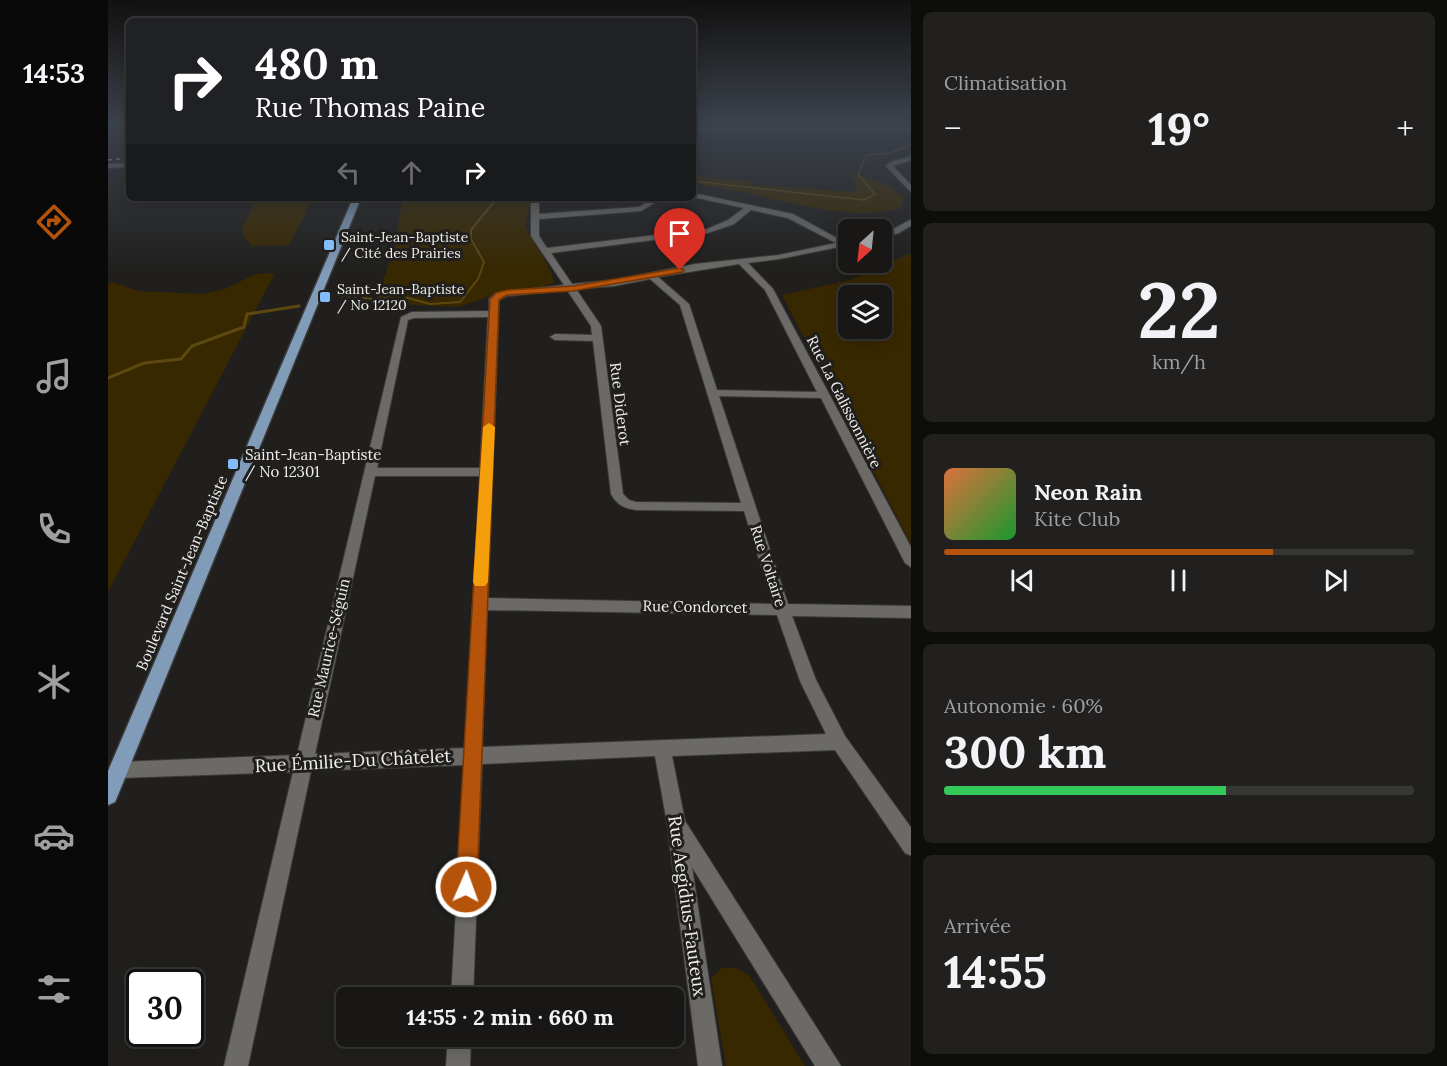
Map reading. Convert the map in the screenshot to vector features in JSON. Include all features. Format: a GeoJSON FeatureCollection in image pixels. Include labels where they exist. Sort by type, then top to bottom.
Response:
{"type":"FeatureCollection","features":[{"type":"Feature","properties":{"kind":"main road","name":"Boulevard Saint-Jean-Baptiste"},"geometry":{"type":"LineString","coordinates":[[108,795],[356,201]]}},
{"type":"Feature","properties":{"kind":"street"},"geometry":{"type":"LineString","coordinates":[[896,174],[911,189]]}},
{"type":"Feature","properties":{"kind":"street"},"geometry":{"type":"LineString","coordinates":[[696,196],[790,216],[838,239]]}},
{"type":"Feature","properties":{"kind":"street","name":"Rue Diderot"},"geometry":{"type":"LineString","coordinates":[[535,201],[535,236],[573,288],[596,326],[616,495],[624,503],[636,506],[749,507]]}},
{"type":"Feature","properties":{"kind":"street"},"geometry":{"type":"LineString","coordinates":[[535,218],[641,209],[653,201]]}},
{"type":"Feature","properties":{"kind":"street"},"geometry":{"type":"LineString","coordinates":[[546,251],[708,231],[742,216],[750,207]]}},
{"type":"Feature","properties":{"kind":"street"},"geometry":{"type":"LineString","coordinates":[[892,232],[911,222]]}},
{"type":"Feature","properties":{"kind":"street"},"geometry":{"type":"LineString","coordinates":[[462,987],[494,299],[507,292],[573,288],[654,277],[695,267],[779,257],[838,245]]}},
{"type":"Feature","properties":{"kind":"street","name":"Rue La Galissonnière"},"geometry":{"type":"LineString","coordinates":[[741,261],[769,289],[822,395],[911,561]]}},
{"type":"Feature","properties":{"kind":"street","name":"Rue Voltaire"},"geometry":{"type":"LineString","coordinates":[[654,277],[684,304],[782,609],[808,681],[839,742],[911,845]]}},
{"type":"Feature","properties":{"kind":"street","name":"Rue Maurice-Séguin"},"geometry":{"type":"LineString","coordinates":[[236,1066],[404,319],[412,315],[494,314]]}},
{"type":"Feature","properties":{"kind":"street"},"geometry":{"type":"LineString","coordinates":[[555,337],[597,338]]}},
{"type":"Feature","properties":{"kind":"street"},"geometry":{"type":"LineString","coordinates":[[713,393],[822,395]]}},
{"type":"Feature","properties":{"kind":"street"},"geometry":{"type":"LineString","coordinates":[[369,472],[487,472]]}},
{"type":"Feature","properties":{"kind":"street","name":"Rue Condorcet"},"geometry":{"type":"LineString","coordinates":[[479,604],[911,612]]}},
{"type":"Feature","properties":{"kind":"street","name":"Rue Émilie-Du Châtelet"},"geometry":{"type":"LineString","coordinates":[[119,770],[303,764],[472,754],[839,742]]}},
{"type":"Feature","properties":{"kind":"street","name":"Rue Aegidius-Fauteux"},"geometry":{"type":"LineString","coordinates":[[662,747],[676,823],[710,1066]]}},
{"type":"Feature","properties":{"kind":"street"},"geometry":{"type":"LineString","coordinates":[[676,823],[829,1066]]}},
{"type":"Feature","properties":{"kind":"street"},"geometry":{"type":"LineString","coordinates":[[458,1066],[459,1047]]}},
{"type":"Feature","properties":{"kind":"shaded area"},"geometry":{"type":"Polygon","coordinates":[[[850,174],[871,179],[892,189],[904,198],[900,208],[851,213],[825,210],[696,184],[696,176],[751,181],[749,185],[856,192],[856,183],[850,174]]]}},
{"type":"Feature","properties":{"kind":"shaded area"},"geometry":{"type":"Polygon","coordinates":[[[256,201],[311,201],[289,245],[252,246],[243,235],[243,227],[256,201]]]}},
{"type":"Feature","properties":{"kind":"shaded area"},"geometry":{"type":"Polygon","coordinates":[[[402,201],[531,201],[525,226],[546,263],[554,283],[537,288],[500,293],[459,307],[376,303],[395,245],[402,201]]]}},
{"type":"Feature","properties":{"kind":"shaded area"},"geometry":{"type":"Polygon","coordinates":[[[909,254],[911,255],[911,544],[782,295],[850,280],[866,273],[892,273],[892,261],[909,254]]]}},
{"type":"Feature","properties":{"kind":"shaded area"},"geometry":{"type":"Polygon","coordinates":[[[275,273],[108,592],[108,284],[112,282],[138,291],[203,294],[225,289],[256,274],[275,273]]]}},
{"type":"Feature","properties":{"kind":"shaded area"},"geometry":{"type":"Polygon","coordinates":[[[722,968],[736,968],[749,975],[805,1066],[726,1066],[711,978],[722,968]]]}},
{"type":"Feature","properties":{"kind":"waterway"},"geometry":{"type":"LineString","coordinates":[[696,181],[864,200],[875,194],[858,174]]}},
{"type":"Feature","properties":{"kind":"waterway"},"geometry":{"type":"LineString","coordinates":[[492,205],[495,201]]}},
{"type":"Feature","properties":{"kind":"waterway"},"geometry":{"type":"LineString","coordinates":[[339,296],[374,299],[397,295],[430,304],[460,302],[478,279],[484,262],[471,239],[471,230],[493,203]]}},
{"type":"Feature","properties":{"kind":"waterway"},"geometry":{"type":"LineString","coordinates":[[108,378],[144,363],[181,359],[192,346],[244,327],[247,314],[299,306],[293,307]]}},
{"type":"Feature","properties":{"kind":"slow traffic"},"geometry":{"type":"LineString","coordinates":[[480,582],[489,427]]}},
{"type":"Feature","properties":{"kind":"place","name":"Saint-Jean-Baptiste / Cité des Prairies"},"geometry":{"type":"Point","coordinates":[329,245]}},
{"type":"Feature","properties":{"kind":"place","name":"Saint-Jean-Baptiste / No 12120"},"geometry":{"type":"Point","coordinates":[325,297]}},
{"type":"Feature","properties":{"kind":"place","name":"Saint-Jean-Baptiste / No 12301"},"geometry":{"type":"Point","coordinates":[233,464]}},
{"type":"Feature","properties":{"kind":"route"},"geometry":{"type":"LineString","coordinates":[[466,887],[494,299],[507,292],[614,283],[654,277],[680,270]]}}]}
